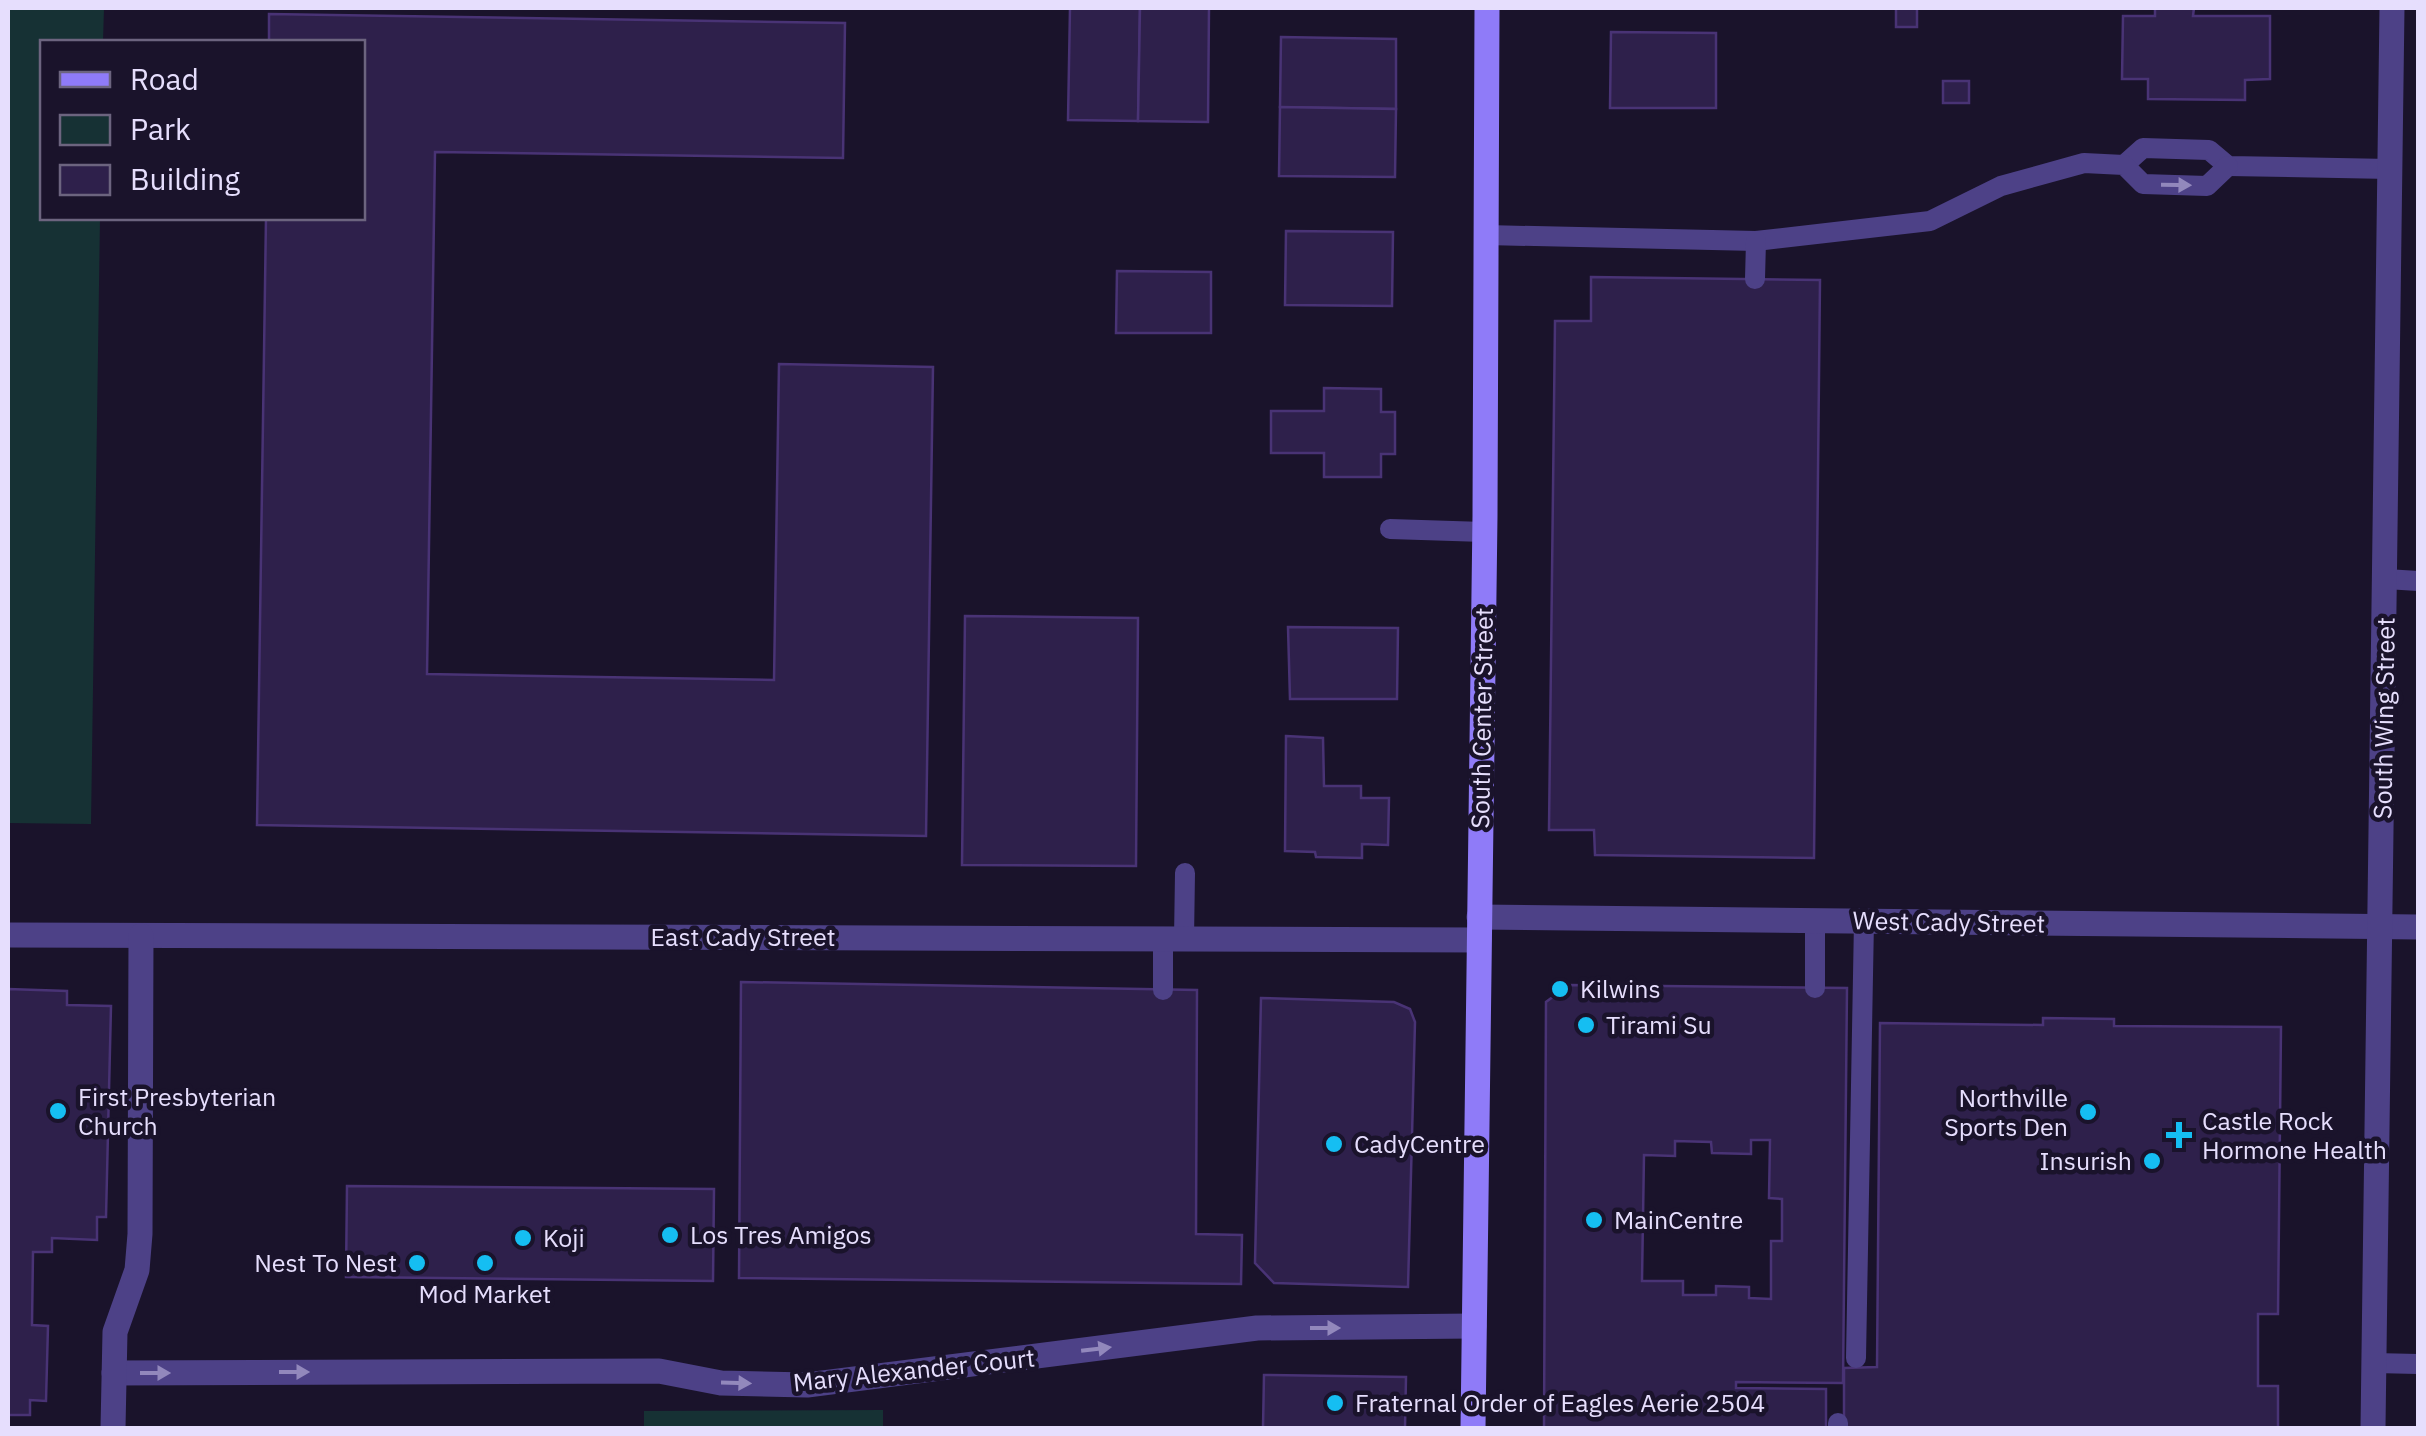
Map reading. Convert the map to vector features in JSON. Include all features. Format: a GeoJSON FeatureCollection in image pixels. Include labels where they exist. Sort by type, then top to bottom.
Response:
{"type":"FeatureCollection","features":[{"type":"Feature","properties":{"kind":"main road","name":"South Center Street"},"geometry":{"type":"LineString","coordinates":[[1473,1428],[1487,8]]}},
{"type":"Feature","properties":{"kind":"street","name":"South Wing Street"},"geometry":{"type":"LineString","coordinates":[[2373,1428],[2392,8]]}},
{"type":"Feature","properties":{"kind":"street","name":"West Cady Street"},"geometry":{"type":"LineString","coordinates":[[1479,929],[1815,920],[2418,927]]}},
{"type":"Feature","properties":{"kind":"street","name":"East Cady Street"},"geometry":{"type":"LineString","coordinates":[[8,934],[1174,939],[1479,929]]}},
{"type":"Feature","properties":{"kind":"street"},"geometry":{"type":"LineString","coordinates":[[113,1428],[115,1332],[137,1270],[140,1234],[142,936]]}},
{"type":"Feature","properties":{"kind":"street","name":"Mary Alexander Court"},"geometry":{"type":"LineString","coordinates":[[114,1373],[660,1371],[721,1383],[806,1385],[1257,1328],[1474,1326]]}},
{"type":"Feature","properties":{"kind":"lane"},"geometry":{"type":"LineString","coordinates":[[2124,165],[2143,148],[2209,150],[2228,166],[2390,169]]}},
{"type":"Feature","properties":{"kind":"lane"},"geometry":{"type":"LineString","coordinates":[[1486,235],[1756,241],[1930,221],[2002,186],[2084,163],[2124,165],[2143,184],[2207,186],[2228,166]]}},
{"type":"Feature","properties":{"kind":"lane"},"geometry":{"type":"LineString","coordinates":[[1755,279],[1756,241]]}},
{"type":"Feature","properties":{"kind":"lane"},"geometry":{"type":"LineString","coordinates":[[1390,529],[1484,532]]}},
{"type":"Feature","properties":{"kind":"lane"},"geometry":{"type":"LineString","coordinates":[[2386,578],[2418,580]]}},
{"type":"Feature","properties":{"kind":"lane"},"geometry":{"type":"LineString","coordinates":[[1163,990],[1185,873]]}},
{"type":"Feature","properties":{"kind":"lane"},"geometry":{"type":"LineString","coordinates":[[1815,920],[1815,988]]}},
{"type":"Feature","properties":{"kind":"lane"},"geometry":{"type":"LineString","coordinates":[[1856,1358],[1864,921]]}},
{"type":"Feature","properties":{"kind":"lane"},"geometry":{"type":"LineString","coordinates":[[2374,1363],[2418,1364]]}},
{"type":"Feature","properties":{"kind":"green space"},"geometry":{"type":"Polygon","coordinates":[[[8,8],[104,8],[103,40],[40,40],[40,220],[100,220],[91,824],[8,823],[8,8]]]}},
{"type":"Feature","properties":{"kind":"green space"},"geometry":{"type":"Polygon","coordinates":[[[883,1410],[883,1428],[644,1428],[644,1411],[883,1410]]]}},
{"type":"Feature","properties":{"kind":"building"},"geometry":{"type":"Polygon","coordinates":[[[1070,8],[1140,8],[1138,121],[1068,120],[1070,8]]]}},
{"type":"Feature","properties":{"kind":"building"},"geometry":{"type":"Polygon","coordinates":[[[1140,8],[1209,8],[1208,122],[1138,121],[1140,8]]]}},
{"type":"Feature","properties":{"kind":"building"},"geometry":{"type":"Polygon","coordinates":[[[1896,8],[1917,8],[1917,27],[1896,27],[1896,8]]]}},
{"type":"Feature","properties":{"kind":"building"},"geometry":{"type":"Polygon","coordinates":[[[2155,8],[2194,8],[2193,16],[2270,16],[2270,79],[2245,80],[2245,100],[2148,99],[2148,79],[2122,79],[2123,16],[2155,16],[2155,8]]]}},
{"type":"Feature","properties":{"kind":"building"},"geometry":{"type":"Polygon","coordinates":[[[269,14],[845,23],[843,158],[435,152],[427,674],[774,680],[779,364],[933,367],[926,836],[257,825],[266,220],[365,220],[365,40],[269,40],[269,14]]]}},
{"type":"Feature","properties":{"kind":"building"},"geometry":{"type":"Polygon","coordinates":[[[1611,32],[1716,33],[1716,108],[1610,108],[1611,32]]]}},
{"type":"Feature","properties":{"kind":"building"},"geometry":{"type":"Polygon","coordinates":[[[1281,37],[1396,39],[1396,109],[1280,107],[1281,37]]]}},
{"type":"Feature","properties":{"kind":"building"},"geometry":{"type":"Polygon","coordinates":[[[1943,81],[1969,81],[1969,103],[1943,103],[1943,81]]]}},
{"type":"Feature","properties":{"kind":"building"},"geometry":{"type":"Polygon","coordinates":[[[1280,107],[1396,109],[1395,177],[1279,176],[1280,107]]]}},
{"type":"Feature","properties":{"kind":"building"},"geometry":{"type":"Polygon","coordinates":[[[1286,231],[1393,232],[1392,306],[1285,305],[1286,231]]]}},
{"type":"Feature","properties":{"kind":"building"},"geometry":{"type":"Polygon","coordinates":[[[1117,271],[1211,272],[1211,333],[1116,333],[1117,271]]]}},
{"type":"Feature","properties":{"kind":"building"},"geometry":{"type":"Polygon","coordinates":[[[1591,277],[1820,280],[1814,858],[1595,855],[1594,830],[1549,830],[1555,321],[1591,321],[1591,277]]]}},
{"type":"Feature","properties":{"kind":"building"},"geometry":{"type":"Polygon","coordinates":[[[1324,388],[1381,389],[1381,412],[1395,412],[1395,454],[1381,454],[1381,477],[1324,477],[1324,453],[1271,453],[1271,411],[1324,411],[1324,388]]]}},
{"type":"Feature","properties":{"kind":"building"},"geometry":{"type":"Polygon","coordinates":[[[965,616],[1138,618],[1136,866],[962,865],[965,616]]]}},
{"type":"Feature","properties":{"kind":"building"},"geometry":{"type":"Polygon","coordinates":[[[1288,627],[1398,628],[1397,699],[1290,699],[1288,627]]]}},
{"type":"Feature","properties":{"kind":"building"},"geometry":{"type":"Polygon","coordinates":[[[1286,736],[1323,738],[1324,786],[1361,786],[1361,798],[1389,798],[1388,845],[1362,844],[1362,858],[1316,857],[1315,852],[1285,851],[1286,736]]]}},
{"type":"Feature","properties":{"kind":"building"},"geometry":{"type":"Polygon","coordinates":[[[741,982],[1197,990],[1196,1234],[1242,1235],[1241,1284],[739,1278],[741,982]]]}},
{"type":"Feature","properties":{"kind":"building","name":"MainCentre"},"geometry":{"type":"Polygon","coordinates":[[[1569,985],[1847,988],[1843,1383],[1736,1382],[1736,1388],[1826,1389],[1826,1428],[1544,1428],[1546,1002],[1569,985]],[[1751,1140],[1751,1154],[1712,1153],[1711,1142],[1675,1141],[1675,1156],[1644,1155],[1642,1281],[1683,1281],[1683,1295],[1716,1295],[1716,1286],[1749,1287],[1749,1298],[1771,1299],[1771,1241],[1782,1241],[1782,1199],[1769,1198],[1770,1140],[1751,1140]]]}},
{"type":"Feature","properties":{"kind":"building","name":"First Presbyterian Church"},"geometry":{"type":"Polygon","coordinates":[[[8,989],[67,991],[67,1005],[111,1006],[106,1217],[97,1217],[97,1240],[52,1238],[52,1252],[33,1252],[32,1325],[48,1326],[46,1401],[30,1400],[30,1415],[8,1415],[8,989]]]}},
{"type":"Feature","properties":{"kind":"building","name":"CadyCentre"},"geometry":{"type":"Polygon","coordinates":[[[1261,998],[1394,1002],[1410,1009],[1415,1022],[1408,1287],[1274,1283],[1255,1263],[1261,998]]]}},
{"type":"Feature","properties":{"kind":"building"},"geometry":{"type":"Polygon","coordinates":[[[2043,1018],[2114,1019],[2114,1026],[2281,1027],[2278,1314],[2258,1314],[2258,1386],[2278,1386],[2278,1428],[1844,1428],[1844,1368],[1877,1367],[1880,1023],[2043,1025],[2043,1018]]]}},
{"type":"Feature","properties":{"kind":"building"},"geometry":{"type":"Polygon","coordinates":[[[347,1186],[714,1189],[713,1281],[346,1277],[347,1186]]]}},
{"type":"Feature","properties":{"kind":"building","name":"Fraternal Order of Eagles Aerie 2504"},"geometry":{"type":"Polygon","coordinates":[[[1264,1375],[1406,1377],[1405,1428],[1263,1428],[1264,1375]]]}},
{"type":"Feature","properties":{"kind":"place","name":"Kilwins"},"geometry":{"type":"Point","coordinates":[1560,989]}},
{"type":"Feature","properties":{"kind":"place","name":"Tirami Su"},"geometry":{"type":"Point","coordinates":[1586,1025]}},
{"type":"Feature","properties":{"kind":"place","name":"First Presbyterian Church"},"geometry":{"type":"Point","coordinates":[58,1111]}},
{"type":"Feature","properties":{"kind":"place","name":"Northville Sports Den"},"geometry":{"type":"Point","coordinates":[2088,1112]}},
{"type":"Feature","properties":{"kind":"place","name":"Castle Rock Hormone Health"},"geometry":{"type":"Point","coordinates":[2179,1135]}},
{"type":"Feature","properties":{"kind":"place","name":"CadyCentre"},"geometry":{"type":"Point","coordinates":[1334,1144]}},
{"type":"Feature","properties":{"kind":"place","name":"Insurish"},"geometry":{"type":"Point","coordinates":[2152,1161]}},
{"type":"Feature","properties":{"kind":"place","name":"MainCentre"},"geometry":{"type":"Point","coordinates":[1594,1220]}},
{"type":"Feature","properties":{"kind":"place","name":"Los Tres Amigos"},"geometry":{"type":"Point","coordinates":[670,1235]}},
{"type":"Feature","properties":{"kind":"place","name":"Koji"},"geometry":{"type":"Point","coordinates":[523,1238]}},
{"type":"Feature","properties":{"kind":"place","name":"Nest To Nest"},"geometry":{"type":"Point","coordinates":[417,1263]}},
{"type":"Feature","properties":{"kind":"place","name":"Mod Market"},"geometry":{"type":"Point","coordinates":[485,1263]}},
{"type":"Feature","properties":{"kind":"place","name":"Fraternal Order of Eagles Aerie 2504"},"geometry":{"type":"Point","coordinates":[1335,1403]}}]}
